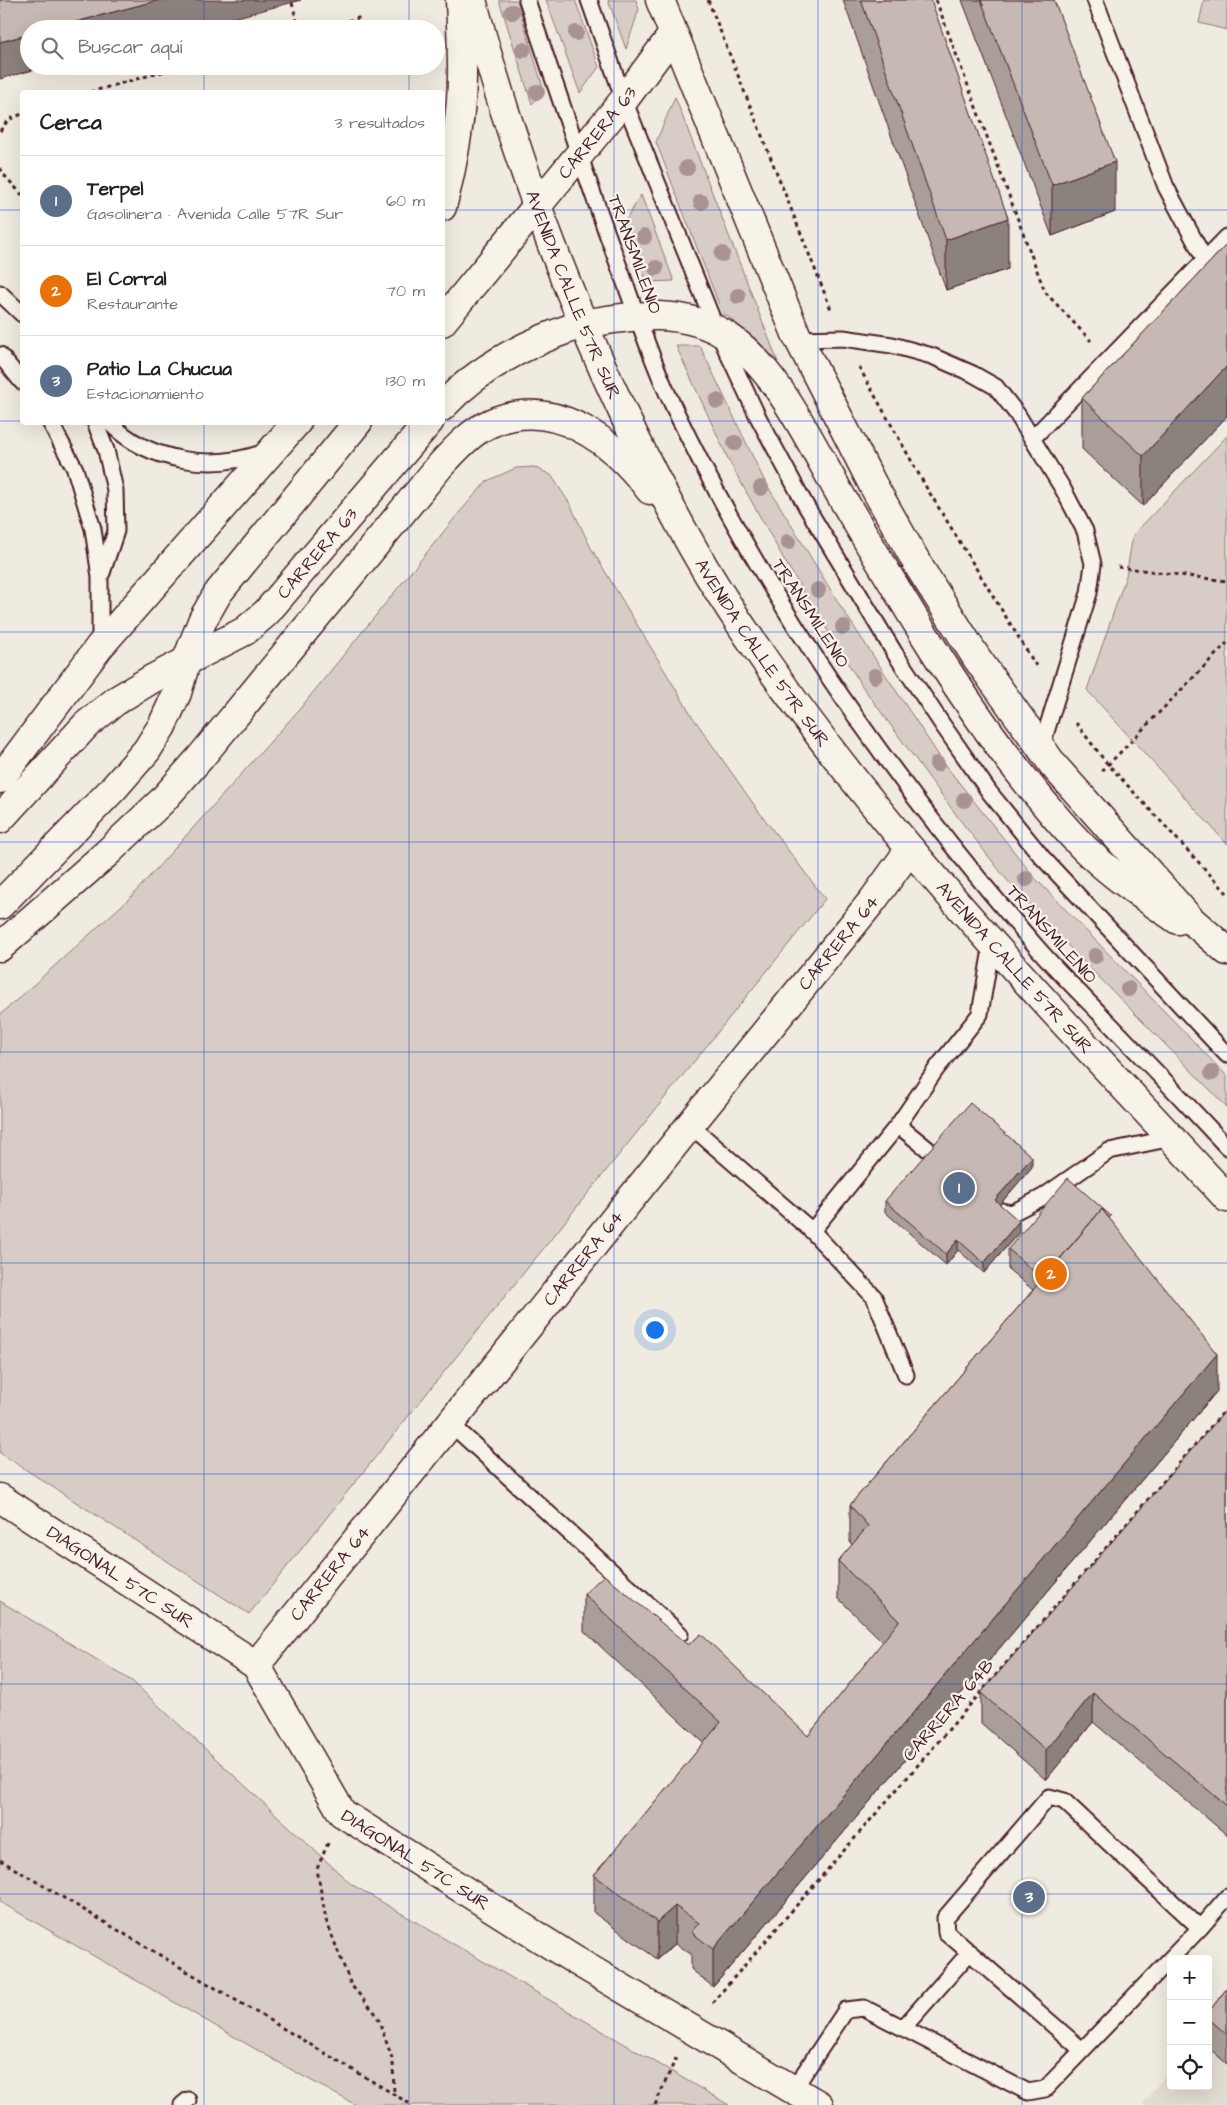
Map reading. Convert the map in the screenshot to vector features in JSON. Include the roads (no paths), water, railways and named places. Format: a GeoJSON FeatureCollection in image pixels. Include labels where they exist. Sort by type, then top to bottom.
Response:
{"type":"FeatureCollection","features":[{"type":"Feature","properties":{"kind":"main road"},"geometry":{"type":"LineString","coordinates":[[445,196],[452,171],[458,124],[462,67],[460,0]]}},
{"type":"Feature","properties":{"kind":"main road","name":"AVENIDA CALLE 57R SUR"},"geometry":{"type":"LineString","coordinates":[[472,0],[487,55],[536,207],[583,324],[642,451],[688,539],[718,590],[823,742],[910,849],[992,943],[1227,1198]]}},
{"type":"Feature","properties":{"kind":"main road"},"geometry":{"type":"LineString","coordinates":[[660,0],[798,339],[868,477],[920,570],[976,657],[1041,748],[1078,794],[1190,919],[1227,951]]}},
{"type":"Feature","properties":{"kind":"main road","name":"CARRERA 63"},"geometry":{"type":"LineString","coordinates":[[445,318],[624,100],[673,34]]}},
{"type":"Feature","properties":{"kind":"main road"},"geometry":{"type":"LineString","coordinates":[[445,404],[476,377],[501,359],[550,335],[583,324],[637,315],[685,319],[716,328],[732,339],[754,357],[772,379],[926,639],[993,739],[1045,806],[1087,851],[1143,897],[1227,951]]}},
{"type":"Feature","properties":{"kind":"main road"},"geometry":{"type":"LineString","coordinates":[[0,947],[106,854],[162,801],[200,758],[439,467],[463,441],[490,424],[514,415],[539,415],[566,420],[594,436],[620,457],[643,481],[688,539]]}},
{"type":"Feature","properties":{"kind":"main road"},"geometry":{"type":"LineString","coordinates":[[0,780],[100,646],[276,449],[295,425]]}},
{"type":"Feature","properties":{"kind":"main road"},"geometry":{"type":"LineString","coordinates":[[0,906],[113,789],[147,750],[166,718],[177,693],[186,662],[203,619],[218,592],[356,425]]}},
{"type":"Feature","properties":{"kind":"main road","name":"CARRERA 63"},"geometry":{"type":"LineString","coordinates":[[0,819],[86,726],[117,700],[152,679],[244,631],[266,613],[426,425]]}},
{"type":"Feature","properties":{"kind":"main road","name":"CARRERA 64"},"geometry":{"type":"LineString","coordinates":[[256,1665],[873,900],[910,849]]}},
{"type":"Feature","properties":{"kind":"main road","name":"DIAGONAL 57C SUR"},"geometry":{"type":"LineString","coordinates":[[0,1498],[256,1665],[342,1813],[574,1959],[819,2105]]}},
{"type":"Feature","properties":{"kind":"lane","name":"TRANSMILENIO"},"geometry":{"type":"LineString","coordinates":[[527,0],[578,156],[674,408],[722,502],[778,600],[890,766],[940,832],[1037,948],[1227,1147]]}},
{"type":"Feature","properties":{"kind":"lane"},"geometry":{"type":"LineString","coordinates":[[589,0],[624,100],[716,328],[758,417],[806,506],[894,652],[990,793],[1042,857],[1227,1055]]}},
{"type":"Feature","properties":{"kind":"lane"},"geometry":{"type":"LineString","coordinates":[[1095,0],[1166,187],[1205,260]]}},
{"type":"Feature","properties":{"kind":"lane"},"geometry":{"type":"LineString","coordinates":[[1032,439],[1227,237]]}},
{"type":"Feature","properties":{"kind":"lane"},"geometry":{"type":"LineString","coordinates":[[0,293],[20,312]]}},
{"type":"Feature","properties":{"kind":"lane"},"geometry":{"type":"LineString","coordinates":[[798,339],[843,338],[892,345],[932,356],[973,374],[996,387],[1018,414],[1063,489],[1085,530],[1093,564],[1089,593],[1041,748]]}},
{"type":"Feature","properties":{"kind":"lane"},"geometry":{"type":"LineString","coordinates":[[0,355],[20,380]]}},
{"type":"Feature","properties":{"kind":"lane"},"geometry":{"type":"LineString","coordinates":[[52,425],[75,469],[93,529],[100,577],[100,646]]}},
{"type":"Feature","properties":{"kind":"lane"},"geometry":{"type":"LineString","coordinates":[[96,425],[106,450],[115,490],[116,523],[116,531],[100,577]]}},
{"type":"Feature","properties":{"kind":"lane"},"geometry":{"type":"LineString","coordinates":[[112,425],[144,447],[176,459],[210,463],[244,460],[276,449]]}},
{"type":"Feature","properties":{"kind":"lane"},"geometry":{"type":"LineString","coordinates":[[812,1231],[898,1125],[937,1068],[980,1014],[992,943]]}},
{"type":"Feature","properties":{"kind":"lane"},"geometry":{"type":"LineString","coordinates":[[690,1125],[812,1231],[874,1297],[906,1375]]}},
{"type":"Feature","properties":{"kind":"lane"},"geometry":{"type":"LineString","coordinates":[[898,1125],[935,1155]]}},
{"type":"Feature","properties":{"kind":"lane"},"geometry":{"type":"LineString","coordinates":[[995,1210],[1012,1213],[1043,1198],[1109,1151],[1172,1138]]}},
{"type":"Feature","properties":{"kind":"lane"},"geometry":{"type":"LineString","coordinates":[[451,1424],[680,1634]]}},
{"type":"Feature","properties":{"kind":"lane"},"geometry":{"type":"LineString","coordinates":[[1082,2050],[946,1932],[945,1918],[1049,1797],[1064,1801],[1200,1928]]}},
{"type":"Feature","properties":{"kind":"lane"},"geometry":{"type":"LineString","coordinates":[[793,2090],[846,2010],[864,2008],[1028,2092],[1045,2089],[1200,1928],[1227,1897]]}},
{"type":"Feature","properties":{"kind":"lane"},"geometry":{"type":"LineString","coordinates":[[904,2028],[970,1952]]}},
{"type":"Feature","properties":{"kind":"place","name":"Terpel"},"geometry":{"type":"Point","coordinates":[959,1188]}},
{"type":"Feature","properties":{"kind":"place","name":"El Corral"},"geometry":{"type":"Point","coordinates":[1051,1274]}},
{"type":"Feature","properties":{"kind":"place","name":"Patio La Chucua"},"geometry":{"type":"Point","coordinates":[1029,1897]}}]}
